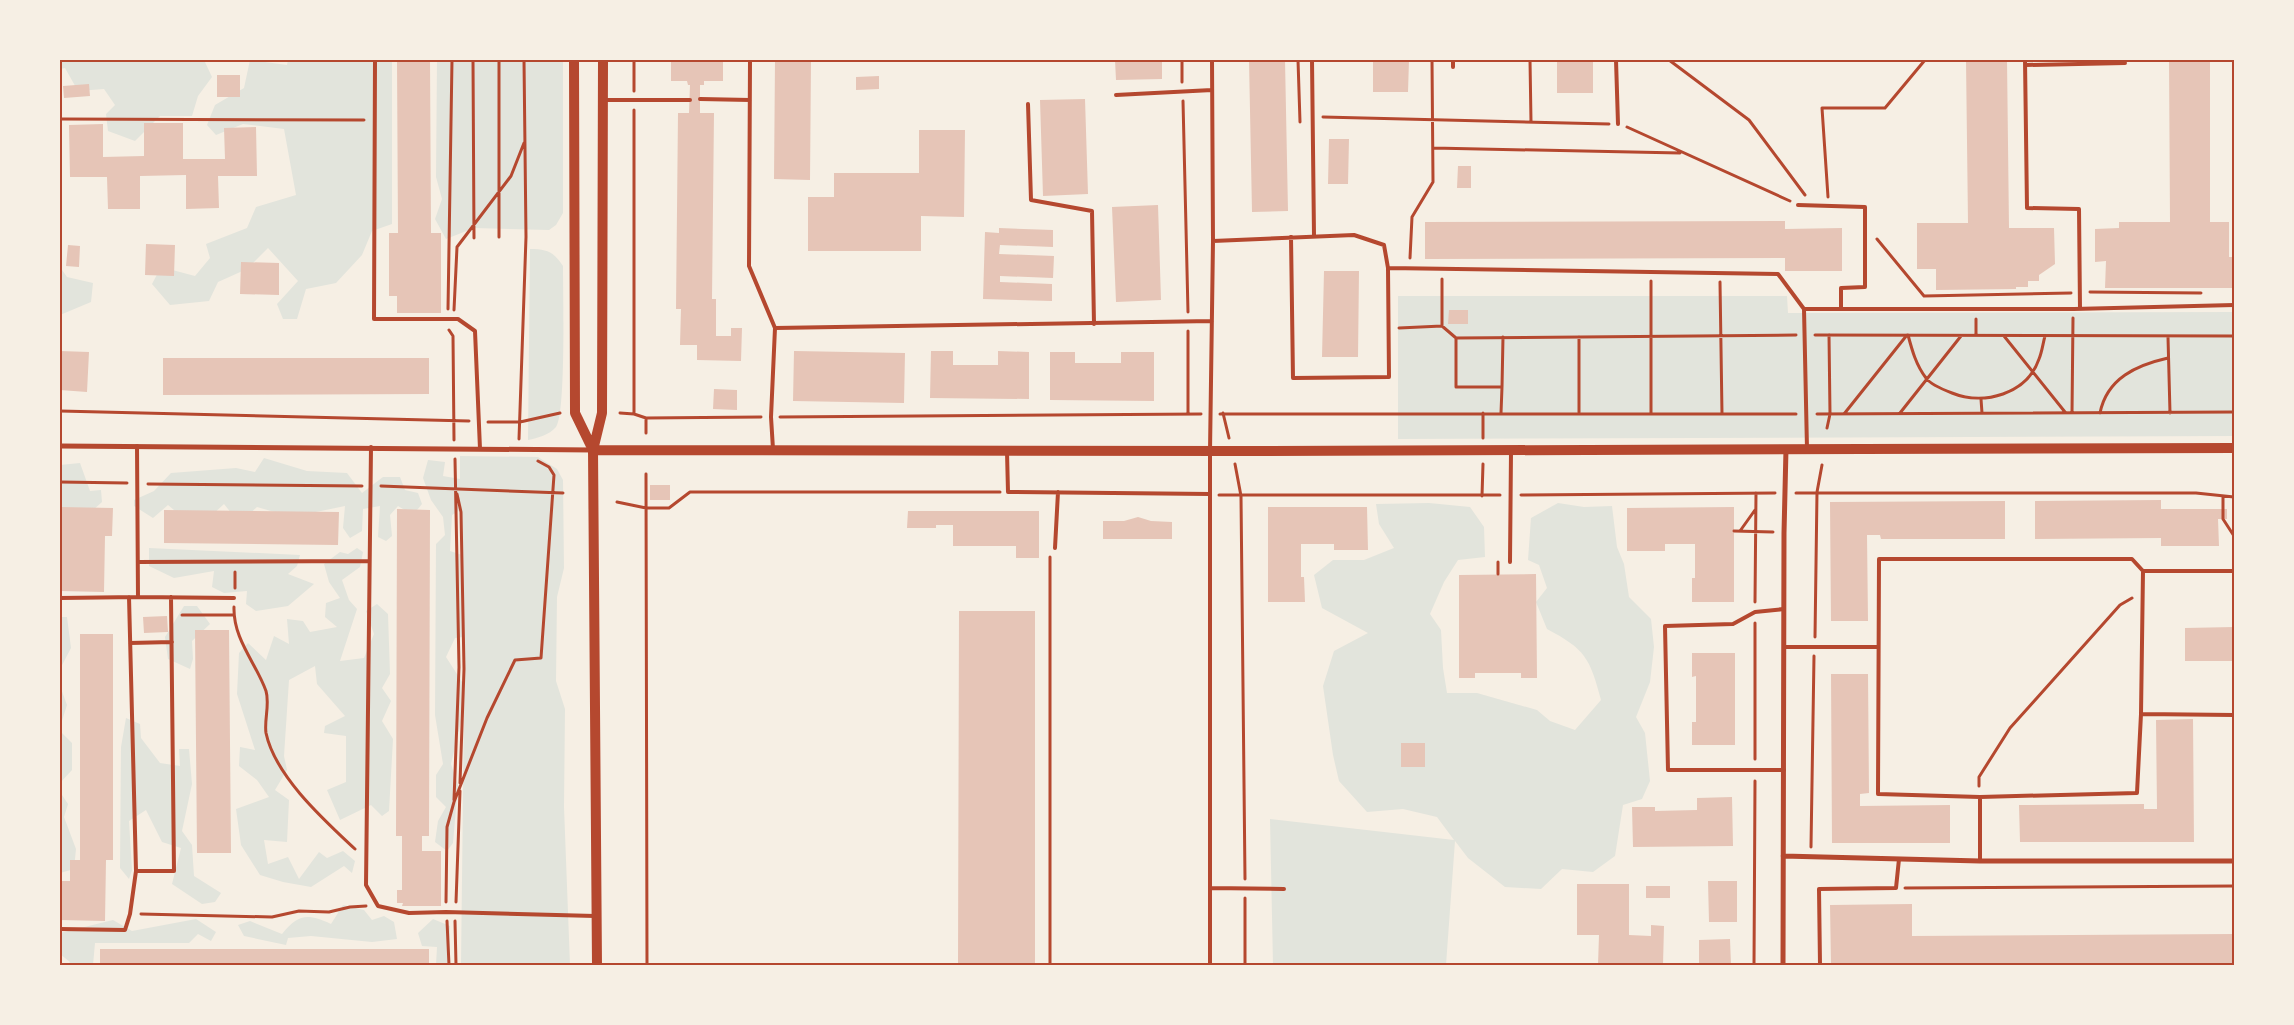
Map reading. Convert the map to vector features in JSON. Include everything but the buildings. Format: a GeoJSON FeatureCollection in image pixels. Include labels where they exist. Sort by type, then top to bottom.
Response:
{"type":"FeatureCollection","features":[{"type":"Feature","properties":{"kind":"main road"},"geometry":{"type":"LineString","coordinates":[[574,60],[575,413],[593,450]]}},
{"type":"Feature","properties":{"kind":"main road"},"geometry":{"type":"LineString","coordinates":[[597,965],[593,450],[602,413],[603,60]]}},
{"type":"Feature","properties":{"kind":"main road"},"geometry":{"type":"LineString","coordinates":[[593,450],[1232,451],[2234,448]]}},
{"type":"Feature","properties":{"kind":"street"},"geometry":{"type":"LineString","coordinates":[[60,446],[593,450]]}},
{"type":"Feature","properties":{"kind":"street"},"geometry":{"type":"LineString","coordinates":[[1783,965],[1784,533],[1786,449]]}},
{"type":"Feature","properties":{"kind":"street"},"geometry":{"type":"LineString","coordinates":[[1783,856],[1980,861],[2234,861]]}},
{"type":"Feature","properties":{"kind":"lane"},"geometry":{"type":"LineString","coordinates":[[375,60],[374,319],[454,319],[475,331],[480,449]]}},
{"type":"Feature","properties":{"kind":"lane"},"geometry":{"type":"LineString","coordinates":[[750,60],[749,266],[775,328],[771,417],[773,449]]}},
{"type":"Feature","properties":{"kind":"lane"},"geometry":{"type":"LineString","coordinates":[[1210,965],[1212,60]]}},
{"type":"Feature","properties":{"kind":"lane"},"geometry":{"type":"LineString","coordinates":[[1312,60],[1314,236]]}},
{"type":"Feature","properties":{"kind":"lane"},"geometry":{"type":"LineString","coordinates":[[1453,60],[1453,67]]}},
{"type":"Feature","properties":{"kind":"lane"},"geometry":{"type":"LineString","coordinates":[[1616,60],[1618,124]]}},
{"type":"Feature","properties":{"kind":"lane"},"geometry":{"type":"LineString","coordinates":[[2080,309],[2079,209],[2027,208],[2026,62],[2125,63]]}},
{"type":"Feature","properties":{"kind":"lane"},"geometry":{"type":"LineString","coordinates":[[1116,95],[1212,90]]}},
{"type":"Feature","properties":{"kind":"lane"},"geometry":{"type":"LineString","coordinates":[[700,99],[750,100]]}},
{"type":"Feature","properties":{"kind":"lane"},"geometry":{"type":"LineString","coordinates":[[603,100],[690,100]]}},
{"type":"Feature","properties":{"kind":"lane"},"geometry":{"type":"LineString","coordinates":[[1028,104],[1031,200],[1092,211],[1094,324]]}},
{"type":"Feature","properties":{"kind":"lane"},"geometry":{"type":"LineString","coordinates":[[1798,205],[1865,207],[1865,287],[1841,288],[1841,309]]}},
{"type":"Feature","properties":{"kind":"lane"},"geometry":{"type":"LineString","coordinates":[[1213,241],[1291,237],[1314,236],[1354,235],[1384,245],[1388,268],[1389,377],[1293,378],[1291,237]]}},
{"type":"Feature","properties":{"kind":"lane"},"geometry":{"type":"LineString","coordinates":[[1388,268],[1778,274],[1804,309],[1806,448]]}},
{"type":"Feature","properties":{"kind":"lane"},"geometry":{"type":"LineString","coordinates":[[1804,309],[2080,309],[2234,305]]}},
{"type":"Feature","properties":{"kind":"lane"},"geometry":{"type":"LineString","coordinates":[[775,328],[1212,321]]}},
{"type":"Feature","properties":{"kind":"lane"},"geometry":{"type":"LineString","coordinates":[[138,446],[138,597]]}},
{"type":"Feature","properties":{"kind":"lane"},"geometry":{"type":"LineString","coordinates":[[372,447],[366,885],[378,906],[409,914],[446,912],[597,916]]}},
{"type":"Feature","properties":{"kind":"lane"},"geometry":{"type":"LineString","coordinates":[[1007,450],[1008,492],[1210,494]]}},
{"type":"Feature","properties":{"kind":"lane"},"geometry":{"type":"LineString","coordinates":[[1510,562],[1511,450]]}},
{"type":"Feature","properties":{"kind":"lane"},"geometry":{"type":"LineString","coordinates":[[1055,548],[1058,492]]}},
{"type":"Feature","properties":{"kind":"lane"},"geometry":{"type":"LineString","coordinates":[[2144,571],[2138,792],[1980,797],[1878,794],[1879,559],[2132,559],[2144,571],[2234,571]]}},
{"type":"Feature","properties":{"kind":"lane"},"geometry":{"type":"LineString","coordinates":[[138,562],[369,562]]}},
{"type":"Feature","properties":{"kind":"lane"},"geometry":{"type":"LineString","coordinates":[[60,929],[125,930],[130,914],[136,871],[128,597]]}},
{"type":"Feature","properties":{"kind":"lane"},"geometry":{"type":"LineString","coordinates":[[136,871],[174,870],[171,597]]}},
{"type":"Feature","properties":{"kind":"lane"},"geometry":{"type":"LineString","coordinates":[[60,598],[234,598]]}},
{"type":"Feature","properties":{"kind":"lane"},"geometry":{"type":"LineString","coordinates":[[1784,609],[1755,612],[1733,624],[1666,626],[1668,770],[1784,770]]}},
{"type":"Feature","properties":{"kind":"lane"},"geometry":{"type":"LineString","coordinates":[[130,643],[172,642]]}},
{"type":"Feature","properties":{"kind":"lane"},"geometry":{"type":"LineString","coordinates":[[1784,647],[1878,647]]}},
{"type":"Feature","properties":{"kind":"lane"},"geometry":{"type":"LineString","coordinates":[[2141,714],[2234,715]]}},
{"type":"Feature","properties":{"kind":"lane"},"geometry":{"type":"LineString","coordinates":[[1980,797],[1980,861]]}},
{"type":"Feature","properties":{"kind":"lane"},"geometry":{"type":"LineString","coordinates":[[1820,965],[1819,889],[1896,888],[1898,859]]}},
{"type":"Feature","properties":{"kind":"lane"},"geometry":{"type":"LineString","coordinates":[[1210,888],[1284,889]]}},
{"type":"Feature","properties":{"kind":"path"},"geometry":{"type":"LineString","coordinates":[[452,60],[447,326],[453,336]]}},
{"type":"Feature","properties":{"kind":"path"},"geometry":{"type":"LineString","coordinates":[[473,60],[474,238]]}},
{"type":"Feature","properties":{"kind":"path"},"geometry":{"type":"LineString","coordinates":[[499,60],[499,237]]}},
{"type":"Feature","properties":{"kind":"path"},"geometry":{"type":"LineString","coordinates":[[519,449],[526,237],[524,60]]}},
{"type":"Feature","properties":{"kind":"path"},"geometry":{"type":"LineString","coordinates":[[634,60],[634,414]]}},
{"type":"Feature","properties":{"kind":"path"},"geometry":{"type":"LineString","coordinates":[[1182,60],[1188,322],[1188,414]]}},
{"type":"Feature","properties":{"kind":"path"},"geometry":{"type":"LineString","coordinates":[[1409,269],[1412,217],[1433,182],[1432,60]]}},
{"type":"Feature","properties":{"kind":"path"},"geometry":{"type":"LineString","coordinates":[[1530,60],[1531,122]]}},
{"type":"Feature","properties":{"kind":"path"},"geometry":{"type":"LineString","coordinates":[[1669,60],[1749,120],[1813,206]]}},
{"type":"Feature","properties":{"kind":"path"},"geometry":{"type":"LineString","coordinates":[[1828,206],[1822,108],[1885,108],[1925,60]]}},
{"type":"Feature","properties":{"kind":"path"},"geometry":{"type":"LineString","coordinates":[[1312,117],[1622,124],[1798,205]]}},
{"type":"Feature","properties":{"kind":"path"},"geometry":{"type":"LineString","coordinates":[[62,119],[375,120]]}},
{"type":"Feature","properties":{"kind":"path"},"geometry":{"type":"LineString","coordinates":[[454,439],[453,336],[457,247],[512,176],[525,140]]}},
{"type":"Feature","properties":{"kind":"path"},"geometry":{"type":"LineString","coordinates":[[1433,148],[1684,153]]}},
{"type":"Feature","properties":{"kind":"path"},"geometry":{"type":"LineString","coordinates":[[1865,225],[1924,296],[2080,292],[2205,293]]}},
{"type":"Feature","properties":{"kind":"path"},"geometry":{"type":"LineString","coordinates":[[1442,270],[1442,326]]}},
{"type":"Feature","properties":{"kind":"path"},"geometry":{"type":"LineString","coordinates":[[1651,273],[1651,413]]}},
{"type":"Feature","properties":{"kind":"path"},"geometry":{"type":"LineString","coordinates":[[1720,274],[1722,414]]}},
{"type":"Feature","properties":{"kind":"path"},"geometry":{"type":"LineString","coordinates":[[2072,412],[2074,309]]}},
{"type":"Feature","properties":{"kind":"path"},"geometry":{"type":"LineString","coordinates":[[1388,329],[1442,326],[1456,338],[1805,334],[2234,336]]}},
{"type":"Feature","properties":{"kind":"path"},"geometry":{"type":"LineString","coordinates":[[1828,428],[1830,414],[1829,335]]}},
{"type":"Feature","properties":{"kind":"path"},"geometry":{"type":"LineString","coordinates":[[1908,335],[1915,358],[1927,379],[1943,389],[1962,397],[1981,399],[2009,393],[2032,372],[2039,360],[2045,336]]}},
{"type":"Feature","properties":{"kind":"path"},"geometry":{"type":"LineString","coordinates":[[1844,414],[1908,335]]}},
{"type":"Feature","properties":{"kind":"path"},"geometry":{"type":"LineString","coordinates":[[1899,414],[1962,336]]}},
{"type":"Feature","properties":{"kind":"path"},"geometry":{"type":"LineString","coordinates":[[2004,336],[2065,413]]}},
{"type":"Feature","properties":{"kind":"path"},"geometry":{"type":"LineString","coordinates":[[1501,413],[1503,337]]}},
{"type":"Feature","properties":{"kind":"path"},"geometry":{"type":"LineString","coordinates":[[1579,337],[1579,412]]}},
{"type":"Feature","properties":{"kind":"path"},"geometry":{"type":"LineString","coordinates":[[2168,337],[2170,413]]}},
{"type":"Feature","properties":{"kind":"path"},"geometry":{"type":"LineString","coordinates":[[1456,338],[1456,387],[1502,388]]}},
{"type":"Feature","properties":{"kind":"path"},"geometry":{"type":"LineString","coordinates":[[2100,412],[2103,400],[2114,383],[2128,372],[2145,363],[2168,358]]}},
{"type":"Feature","properties":{"kind":"path"},"geometry":{"type":"LineString","coordinates":[[1981,399],[1982,413]]}},
{"type":"Feature","properties":{"kind":"path"},"geometry":{"type":"LineString","coordinates":[[1223,404],[1223,414],[1241,496],[1246,965]]}},
{"type":"Feature","properties":{"kind":"path"},"geometry":{"type":"LineString","coordinates":[[60,412],[479,422],[520,422],[560,414]]}},
{"type":"Feature","properties":{"kind":"path"},"geometry":{"type":"LineString","coordinates":[[620,412],[646,418],[1579,412],[1722,414],[2234,412]]}},
{"type":"Feature","properties":{"kind":"path"},"geometry":{"type":"LineString","coordinates":[[646,418],[646,433]]}},
{"type":"Feature","properties":{"kind":"path"},"geometry":{"type":"LineString","coordinates":[[454,802],[459,667],[455,456]]}},
{"type":"Feature","properties":{"kind":"path"},"geometry":{"type":"LineString","coordinates":[[449,965],[446,912],[447,827],[454,802],[487,718],[516,660],[540,658],[554,475],[549,467],[536,461]]}},
{"type":"Feature","properties":{"kind":"path"},"geometry":{"type":"LineString","coordinates":[[1811,857],[1817,492],[1822,465]]}},
{"type":"Feature","properties":{"kind":"path"},"geometry":{"type":"LineString","coordinates":[[646,474],[647,965]]}},
{"type":"Feature","properties":{"kind":"path"},"geometry":{"type":"LineString","coordinates":[[60,482],[370,486],[554,492],[563,494]]}},
{"type":"Feature","properties":{"kind":"path"},"geometry":{"type":"LineString","coordinates":[[455,489],[461,512],[464,669],[456,907]]}},
{"type":"Feature","properties":{"kind":"path"},"geometry":{"type":"LineString","coordinates":[[617,502],[646,508],[669,508],[690,492],[1008,492]]}},
{"type":"Feature","properties":{"kind":"path"},"geometry":{"type":"LineString","coordinates":[[1210,494],[1241,496],[1817,492],[2196,493],[2234,497]]}},
{"type":"Feature","properties":{"kind":"path"},"geometry":{"type":"LineString","coordinates":[[1754,965],[1756,493]]}},
{"type":"Feature","properties":{"kind":"path"},"geometry":{"type":"LineString","coordinates":[[2223,496],[2223,519],[2234,536]]}},
{"type":"Feature","properties":{"kind":"path"},"geometry":{"type":"LineString","coordinates":[[1740,531],[1756,509]]}},
{"type":"Feature","properties":{"kind":"path"},"geometry":{"type":"LineString","coordinates":[[1734,531],[1784,533]]}},
{"type":"Feature","properties":{"kind":"path"},"geometry":{"type":"LineString","coordinates":[[1050,964],[1050,554],[1055,548]]}},
{"type":"Feature","properties":{"kind":"path"},"geometry":{"type":"LineString","coordinates":[[236,562],[234,598],[236,630],[266,693],[266,732],[276,760],[304,799],[366,859]]}},
{"type":"Feature","properties":{"kind":"path"},"geometry":{"type":"LineString","coordinates":[[1980,797],[1979,777],[2010,728],[2120,605],[2143,590]]}},
{"type":"Feature","properties":{"kind":"path"},"geometry":{"type":"LineString","coordinates":[[172,616],[234,615]]}},
{"type":"Feature","properties":{"kind":"path"},"geometry":{"type":"LineString","coordinates":[[1896,888],[2234,886]]}},
{"type":"Feature","properties":{"kind":"path"},"geometry":{"type":"LineString","coordinates":[[130,914],[272,917],[299,911],[329,912],[350,907],[378,906]]}},
{"type":"Feature","properties":{"kind":"path"},"geometry":{"type":"LineString","coordinates":[[455,917],[456,965]]}},
{"type":"Feature","properties":{"kind":"shaded area"},"geometry":{"type":"Polygon","coordinates":[[[60,60],[204,60],[212,77],[198,96],[192,116],[160,116],[135,141],[108,131],[106,114],[115,105],[104,89],[78,91],[65,68],[60,69],[60,60]]]}},
{"type":"Feature","properties":{"kind":"shaded area"},"geometry":{"type":"Polygon","coordinates":[[[250,60],[287,65],[288,60],[392,60],[392,224],[372,231],[362,255],[336,283],[306,289],[297,319],[283,319],[277,304],[298,281],[268,248],[247,269],[218,282],[209,301],[170,305],[152,284],[161,267],[195,276],[210,258],[206,244],[247,228],[256,207],[296,195],[284,129],[243,124],[216,135],[207,125],[215,105],[244,88],[250,60]]]}},
{"type":"Feature","properties":{"kind":"shaded area"},"geometry":{"type":"Polygon","coordinates":[[[437,60],[563,60],[563,213],[556,225],[549,230],[474,228],[446,239],[435,219],[442,199],[436,177],[437,60]]]}},
{"type":"Feature","properties":{"kind":"shaded area"},"geometry":{"type":"Polygon","coordinates":[[[530,249],[550,252],[563,266],[563,377],[559,417],[556,427],[547,434],[528,440],[530,249]]]}},
{"type":"Feature","properties":{"kind":"shaded area"},"geometry":{"type":"Polygon","coordinates":[[[60,267],[67,277],[93,283],[91,302],[60,315],[60,267]]]}},
{"type":"Feature","properties":{"kind":"shaded area"},"geometry":{"type":"Polygon","coordinates":[[[1398,296],[1787,296],[1788,313],[2234,312],[2234,436],[1398,439],[1398,296]]]}},
{"type":"Feature","properties":{"kind":"shaded area"},"geometry":{"type":"Polygon","coordinates":[[[460,456],[538,457],[557,469],[563,480],[564,568],[557,597],[556,681],[565,709],[564,807],[570,965],[461,965],[464,709],[451,764],[458,785],[453,843],[447,851],[435,842],[438,821],[446,807],[436,797],[436,775],[443,764],[435,715],[436,544],[445,535],[443,517],[431,500],[423,478],[428,460],[445,462],[443,476],[460,479],[460,456]],[[461,509],[452,515],[450,551],[462,555],[461,509]],[[463,637],[455,638],[446,657],[464,685],[463,637]]]}},
{"type":"Feature","properties":{"kind":"shaded area"},"geometry":{"type":"Polygon","coordinates":[[[264,458],[307,471],[347,473],[362,493],[383,477],[400,477],[405,490],[418,493],[422,504],[413,515],[398,506],[390,515],[392,536],[386,541],[378,537],[380,506],[363,509],[362,531],[350,538],[343,528],[345,506],[292,517],[257,507],[248,515],[232,514],[224,504],[211,516],[180,515],[168,505],[153,518],[134,506],[134,500],[154,491],[171,473],[236,468],[255,472],[264,458]]]}},
{"type":"Feature","properties":{"kind":"shaded area"},"geometry":{"type":"Polygon","coordinates":[[[80,463],[90,491],[101,490],[102,502],[91,512],[60,513],[60,465],[80,463]]]}},
{"type":"Feature","properties":{"kind":"shaded area"},"geometry":{"type":"Polygon","coordinates":[[[1429,503],[1470,507],[1484,527],[1485,557],[1458,560],[1444,582],[1430,614],[1441,630],[1443,668],[1447,693],[1477,693],[1537,710],[1550,721],[1575,730],[1601,700],[1593,674],[1584,656],[1570,643],[1547,629],[1536,602],[1547,588],[1539,565],[1528,560],[1531,518],[1558,503],[1584,507],[1612,506],[1617,547],[1624,564],[1629,597],[1651,619],[1654,647],[1650,682],[1636,717],[1645,733],[1650,781],[1642,799],[1623,805],[1615,856],[1593,872],[1562,869],[1541,889],[1505,887],[1468,858],[1455,841],[1446,965],[1273,965],[1270,819],[1454,840],[1437,817],[1403,809],[1367,812],[1339,781],[1333,755],[1323,686],[1334,651],[1368,633],[1322,608],[1314,575],[1333,560],[1364,560],[1394,548],[1379,524],[1376,504],[1429,503]]]}},
{"type":"Feature","properties":{"kind":"shaded area"},"geometry":{"type":"Polygon","coordinates":[[[149,548],[300,555],[297,566],[288,574],[314,584],[288,606],[256,611],[246,604],[247,591],[224,593],[212,587],[214,571],[174,578],[149,566],[149,548]]]}},
{"type":"Feature","properties":{"kind":"shaded area"},"geometry":{"type":"Polygon","coordinates":[[[357,548],[363,552],[360,567],[342,580],[349,600],[357,609],[340,661],[364,658],[374,634],[366,611],[377,604],[388,614],[390,674],[382,688],[391,701],[382,721],[393,739],[389,811],[382,816],[371,805],[340,820],[327,790],[346,782],[346,736],[324,733],[325,726],[345,716],[317,684],[315,666],[289,680],[284,756],[287,770],[275,790],[289,800],[287,842],[264,840],[268,864],[288,857],[299,879],[319,852],[327,858],[343,851],[355,861],[352,873],[344,866],[311,887],[283,882],[260,875],[241,845],[236,809],[269,797],[257,780],[239,766],[240,747],[255,750],[237,694],[239,653],[248,643],[266,660],[274,636],[289,644],[287,619],[303,621],[310,632],[337,627],[325,617],[326,603],[340,598],[329,582],[324,564],[340,552],[348,554],[357,548]]]}},
{"type":"Feature","properties":{"kind":"shaded area"},"geometry":{"type":"Polygon","coordinates":[[[184,606],[197,606],[210,624],[192,641],[193,659],[190,669],[168,659],[165,637],[184,606]]]}},
{"type":"Feature","properties":{"kind":"shaded area"},"geometry":{"type":"Polygon","coordinates":[[[60,617],[67,617],[71,648],[60,669],[60,617]]]}},
{"type":"Feature","properties":{"kind":"shaded area"},"geometry":{"type":"Polygon","coordinates":[[[60,686],[67,705],[60,727],[60,686]]]}},
{"type":"Feature","properties":{"kind":"shaded area"},"geometry":{"type":"Polygon","coordinates":[[[126,718],[140,724],[141,738],[160,763],[180,766],[179,749],[189,749],[192,784],[182,831],[192,845],[194,876],[221,893],[215,902],[202,904],[172,884],[181,848],[162,842],[146,810],[129,821],[132,870],[129,879],[120,868],[121,747],[126,718]]]}},
{"type":"Feature","properties":{"kind":"shaded area"},"geometry":{"type":"Polygon","coordinates":[[[60,731],[72,743],[72,770],[60,783],[60,731]]]}},
{"type":"Feature","properties":{"kind":"shaded area"},"geometry":{"type":"Polygon","coordinates":[[[60,792],[68,804],[64,817],[76,849],[74,869],[60,873],[60,792]]]}},
{"type":"Feature","properties":{"kind":"shaded area"},"geometry":{"type":"Polygon","coordinates":[[[343,905],[364,910],[372,920],[384,916],[394,922],[397,939],[372,942],[311,936],[288,938],[286,945],[244,936],[238,925],[250,921],[282,934],[294,922],[304,917],[316,918],[331,924],[343,905]]]}},
{"type":"Feature","properties":{"kind":"shaded area"},"geometry":{"type":"Polygon","coordinates":[[[196,919],[216,932],[211,941],[198,934],[189,943],[95,943],[93,965],[68,965],[70,962],[60,954],[60,933],[113,920],[132,931],[196,919]]]}},
{"type":"Feature","properties":{"kind":"shaded area"},"geometry":{"type":"Polygon","coordinates":[[[433,919],[450,926],[449,965],[436,965],[437,947],[422,946],[418,933],[433,919]]]}}]}
